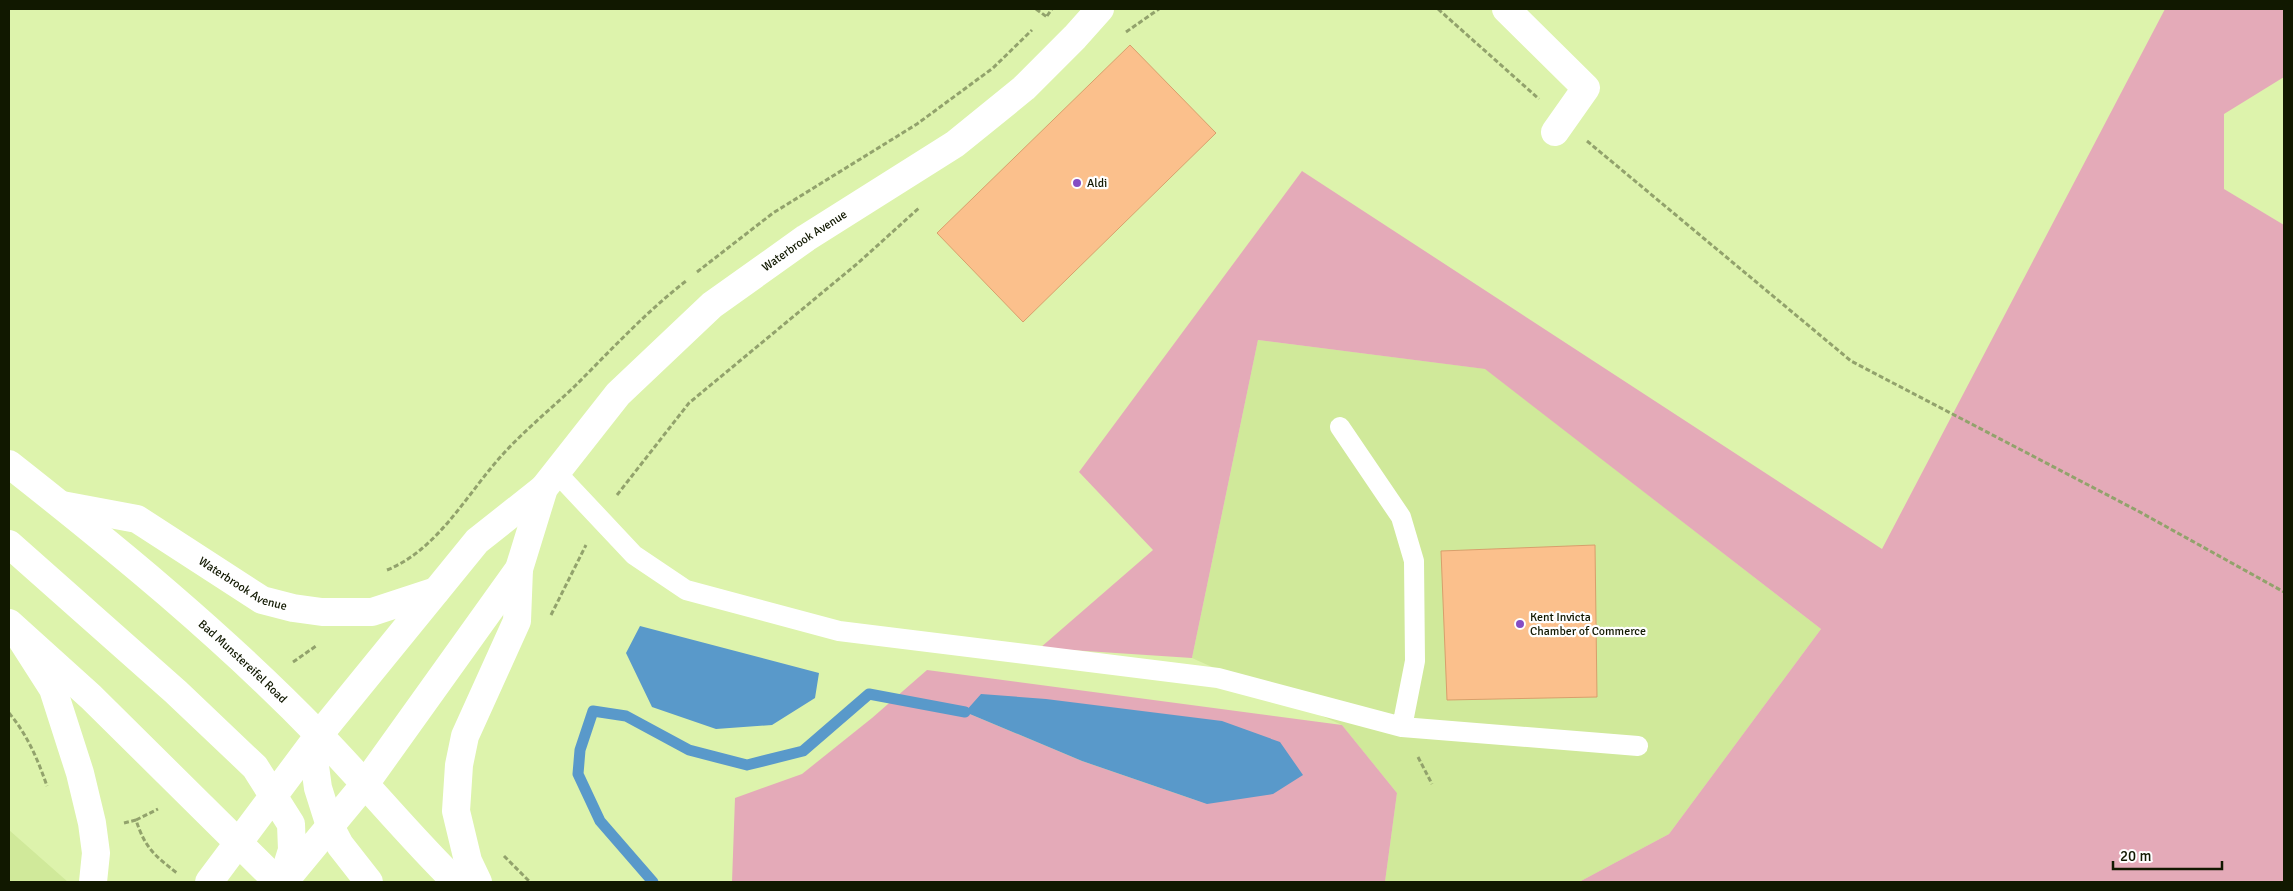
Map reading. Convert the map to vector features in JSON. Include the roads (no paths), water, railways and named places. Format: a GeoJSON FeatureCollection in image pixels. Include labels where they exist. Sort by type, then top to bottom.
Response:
{"type":"FeatureCollection","features":[{"type":"Feature","properties":{"kind":"main road"},"geometry":{"type":"LineString","coordinates":[[1506,9],[1586,88],[1559,126]]}},
{"type":"Feature","properties":{"kind":"main road","name":"Waterbrook Avenue"},"geometry":{"type":"LineString","coordinates":[[208,882],[319,735],[477,541],[550,480],[618,394],[712,305],[806,238],[955,144],[1024,88],[1099,13]]}},
{"type":"Feature","properties":{"kind":"main road","name":"Bad Munstereifel Road"},"geometry":{"type":"LineString","coordinates":[[9,464],[62,505],[195,615],[319,735],[365,784],[415,842],[456,882]]}},
{"type":"Feature","properties":{"kind":"main road","name":"Waterbrook Avenue"},"geometry":{"type":"LineString","coordinates":[[283,882],[365,784],[519,568],[550,480]]}},
{"type":"Feature","properties":{"kind":"main road","name":"Waterbrook Avenue"},"geometry":{"type":"LineString","coordinates":[[62,505],[137,518],[262,600],[293,608],[322,612],[372,612],[436,591]]}},
{"type":"Feature","properties":{"kind":"main road"},"geometry":{"type":"LineString","coordinates":[[9,544],[182,698],[255,767],[291,824],[292,850],[283,882]]}},
{"type":"Feature","properties":{"kind":"main road","name":"Waterbrook Avenue"},"geometry":{"type":"LineString","coordinates":[[478,882],[468,861],[456,811],[459,765],[465,736],[516,622],[519,568]]}},
{"type":"Feature","properties":{"kind":"main road"},"geometry":{"type":"LineString","coordinates":[[11,625],[91,697],[278,882]]}},
{"type":"Feature","properties":{"kind":"main road"},"geometry":{"type":"LineString","coordinates":[[11,625],[53,689],[80,774],[92,822],[95,845],[93,882]]}},
{"type":"Feature","properties":{"kind":"main road"},"geometry":{"type":"LineString","coordinates":[[319,735],[314,759],[318,788],[330,826],[340,846],[369,882]]}},
{"type":"Feature","properties":{"kind":"lane"},"geometry":{"type":"LineString","coordinates":[[1340,427],[1401,517],[1414,561],[1415,661],[1402,727]]}},
{"type":"Feature","properties":{"kind":"lane"},"geometry":{"type":"LineString","coordinates":[[550,480],[599,519],[634,556],[686,590],[839,631],[1218,678],[1402,727],[1638,746]]}},
{"type":"Feature","properties":{"kind":"water"},"geometry":{"type":"Polygon","coordinates":[[[640,626],[819,673],[815,698],[772,725],[716,729],[652,707],[626,653],[640,626]]]}},
{"type":"Feature","properties":{"kind":"water"},"geometry":{"type":"Polygon","coordinates":[[[981,694],[1046,699],[1222,721],[1280,742],[1303,775],[1273,794],[1207,804],[1082,761],[965,712],[981,694]]]}},
{"type":"Feature","properties":{"kind":"waterway"},"geometry":{"type":"LineString","coordinates":[[653,882],[600,821],[578,774],[580,750],[593,711],[626,716],[689,750],[747,765],[803,751],[869,694],[965,712]]}},
{"type":"Feature","properties":{"kind":"place","name":"Aldi"},"geometry":{"type":"Point","coordinates":[1077,183]}},
{"type":"Feature","properties":{"kind":"place","name":"Kent Invicta Chamber of Commerce"},"geometry":{"type":"Point","coordinates":[1520,624]}}]}
